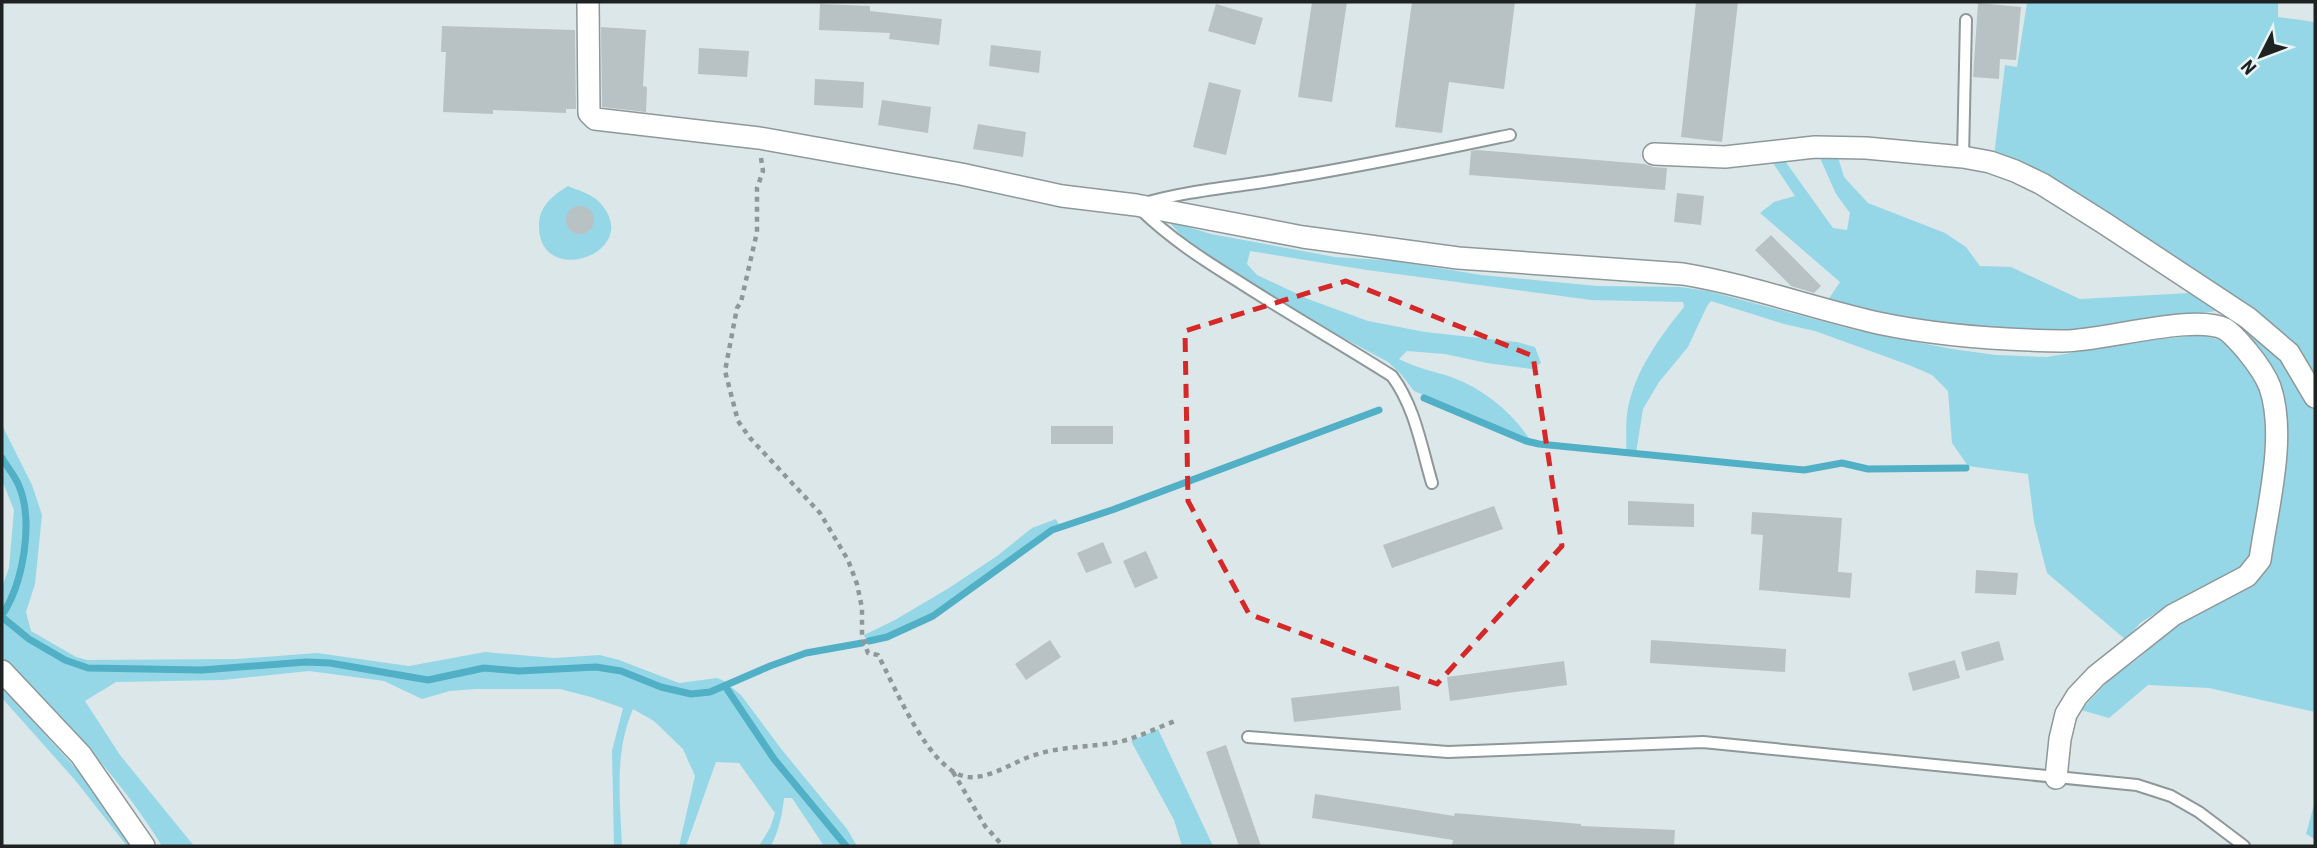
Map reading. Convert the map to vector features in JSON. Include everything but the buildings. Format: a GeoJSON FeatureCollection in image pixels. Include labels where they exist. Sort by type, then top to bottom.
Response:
{"type":"FeatureCollection","features":[{"type":"Feature","properties":{"kind":"street"},"geometry":{"type":"LineString","coordinates":[[588,2],[589,113],[595,119],[759,138],[961,174],[1062,196],[1136,205],[1303,237],[1458,258],[1683,274],[1880,323],[1955,336],[2066,341],[2248,318]]}},
{"type":"Feature","properties":{"kind":"street"},"geometry":{"type":"LineString","coordinates":[[1654,153],[1725,157],[1803,148],[1866,148],[1990,162],[2042,184],[2248,318],[2289,353],[2315,397]]}},
{"type":"Feature","properties":{"kind":"street"},"geometry":{"type":"LineString","coordinates":[[2056,778],[2066,714],[2077,696],[2096,676],[2172,615],[2247,576],[2260,560],[2277,430],[2270,387],[2256,361],[2239,342],[2225,329],[2204,325]]}},
{"type":"Feature","properties":{"kind":"street"},"geometry":{"type":"LineString","coordinates":[[2,671],[80,755],[144,846]]}},
{"type":"Feature","properties":{"kind":"lane"},"geometry":{"type":"LineString","coordinates":[[1963,157],[1966,20]]}},
{"type":"Feature","properties":{"kind":"lane"},"geometry":{"type":"LineString","coordinates":[[1432,483],[1412,410],[1392,376],[1190,252],[1159,228],[1136,205],[1166,196],[1358,166],[1510,135]]}},
{"type":"Feature","properties":{"kind":"lane"},"geometry":{"type":"LineString","coordinates":[[1248,737],[1448,752],[1703,742],[2137,785],[2171,796],[2199,812],[2244,846]]}},
{"type":"Feature","properties":{"kind":"path"},"geometry":{"type":"LineString","coordinates":[[759,138],[763,171],[757,188],[757,232],[741,302],[737,308],[725,372],[733,408],[750,438],[820,513],[848,561],[857,584],[862,608],[862,636],[868,653],[878,655],[928,748],[952,771],[966,777],[979,776],[1041,753],[1116,742],[1178,720]]}},
{"type":"Feature","properties":{"kind":"path"},"geometry":{"type":"LineString","coordinates":[[952,771],[985,826],[1003,846]]}},
{"type":"Feature","properties":{"kind":"highlighted area"},"geometry":{"type":"Polygon","coordinates":[[[1346,281],[1533,356],[1562,546],[1437,684],[1249,614],[1188,501],[1185,331],[1346,281]]]}},
{"type":"Feature","properties":{"kind":"shaded area"},"geometry":{"type":"Polygon","coordinates":[[[2022,2],[2278,2],[2278,17],[2315,22],[2315,379],[2307,364],[1994,156],[2005,65],[2017,67],[2027,3],[2022,2]]]}},
{"type":"Feature","properties":{"kind":"shaded area"},"geometry":{"type":"Polygon","coordinates":[[[1838,157],[1844,177],[1868,203],[1945,233],[1966,247],[1980,266],[2011,267],[2080,299],[2189,293],[2216,311],[2075,332],[1940,328],[1826,303],[1840,282],[1760,213],[1774,202],[1795,196],[1773,163],[1785,161],[1833,228],[1847,230],[1850,213],[1836,194],[1820,158],[1838,157]]]}},
{"type":"Feature","properties":{"kind":"shaded area"},"geometry":{"type":"Polygon","coordinates":[[[568,186],[597,200],[610,218],[610,234],[602,247],[589,256],[572,260],[557,257],[544,247],[539,228],[541,214],[547,203],[568,186]]]}},
{"type":"Feature","properties":{"kind":"shaded area"},"geometry":{"type":"Polygon","coordinates":[[[1168,221],[1211,234],[1335,257],[1396,261],[1481,275],[1597,286],[1680,287],[1708,291],[1855,330],[1996,355],[2047,357],[2142,341],[2201,335],[2224,341],[2240,352],[2260,383],[2268,430],[2254,553],[2238,572],[2162,609],[2140,623],[2126,640],[2047,573],[2034,522],[2028,474],[1968,466],[1952,443],[1948,391],[1932,375],[1815,331],[1711,301],[1688,347],[1659,382],[1643,409],[1636,453],[1626,452],[1627,413],[1637,380],[1658,342],[1684,307],[1683,302],[1591,300],[1367,270],[1250,251],[1247,264],[1257,275],[1308,299],[1368,321],[1425,332],[1517,342],[1535,347],[1541,363],[1532,369],[1445,354],[1407,351],[1399,359],[1475,388],[1506,411],[1531,441],[1414,391],[1388,362],[1283,305],[1184,238],[1168,221]]]}},
{"type":"Feature","properties":{"kind":"shaded area"},"geometry":{"type":"Polygon","coordinates":[[[2244,333],[2261,336],[2277,354],[2315,410],[2315,712],[2209,688],[2148,685],[2109,718],[2081,710],[2110,679],[2140,657],[2182,618],[2231,594],[2276,525],[2287,445],[2283,403],[2244,333]]]}},
{"type":"Feature","properties":{"kind":"shaded area"},"geometry":{"type":"Polygon","coordinates":[[[2,425],[32,485],[42,515],[35,584],[26,612],[31,631],[76,657],[87,660],[237,659],[317,653],[409,666],[485,652],[554,658],[600,655],[679,683],[717,678],[729,683],[709,691],[681,691],[622,669],[596,665],[518,669],[484,666],[428,678],[330,662],[306,661],[202,668],[88,666],[76,662],[44,645],[4,616],[22,570],[26,552],[27,516],[21,485],[2,453],[2,425]]]}},
{"type":"Feature","properties":{"kind":"shaded area"},"geometry":{"type":"Polygon","coordinates":[[[2,461],[18,490],[22,504],[24,536],[15,584],[2,612],[2,587],[9,568],[14,510],[2,480],[2,461]]]}},
{"type":"Feature","properties":{"kind":"shaded area"},"geometry":{"type":"Polygon","coordinates":[[[1056,519],[1059,525],[932,615],[887,635],[866,640],[864,635],[949,588],[997,556],[1032,528],[1056,519]]]}},
{"type":"Feature","properties":{"kind":"shaded area"},"geometry":{"type":"Polygon","coordinates":[[[2,619],[28,640],[63,662],[88,670],[202,671],[306,664],[330,665],[428,682],[484,670],[519,673],[596,668],[621,673],[660,689],[681,694],[710,694],[724,689],[772,760],[844,846],[824,846],[792,798],[784,798],[780,823],[771,846],[759,846],[775,813],[739,763],[716,762],[686,846],[679,846],[695,776],[683,749],[654,721],[633,709],[621,759],[622,846],[614,846],[612,751],[623,708],[560,689],[476,689],[450,691],[422,699],[384,681],[309,671],[223,680],[116,682],[85,701],[120,755],[194,846],[162,846],[108,771],[2,657],[2,619]]]}},
{"type":"Feature","properties":{"kind":"shaded area"},"geometry":{"type":"Polygon","coordinates":[[[730,686],[741,695],[847,829],[857,846],[848,846],[775,758],[727,687],[730,686]]]}},
{"type":"Feature","properties":{"kind":"shaded area"},"geometry":{"type":"Polygon","coordinates":[[[2,687],[98,793],[132,846],[127,846],[75,780],[2,698],[2,687]]]}},
{"type":"Feature","properties":{"kind":"shaded area"},"geometry":{"type":"Polygon","coordinates":[[[1158,729],[1213,846],[1182,846],[1174,820],[1131,741],[1158,729]]]}},
{"type":"Feature","properties":{"kind":"shaded area"},"geometry":{"type":"Polygon","coordinates":[[[2315,801],[2315,839],[2306,834],[2315,801]]]}},
{"type":"Feature","properties":{"kind":"waterway"},"geometry":{"type":"LineString","coordinates":[[1424,398],[1539,444],[1804,470],[1842,463],[1868,469],[1966,468]]}},
{"type":"Feature","properties":{"kind":"waterway"},"geometry":{"type":"LineString","coordinates":[[869,641],[887,637],[933,616],[1052,530],[1379,410]]}},
{"type":"Feature","properties":{"kind":"waterway"},"geometry":{"type":"LineString","coordinates":[[2,458],[19,486],[26,517],[21,570],[2,615]]}},
{"type":"Feature","properties":{"kind":"waterway"},"geometry":{"type":"LineString","coordinates":[[2,617],[29,639],[65,660],[88,668],[202,670],[306,662],[330,663],[428,680],[484,668],[519,671],[596,667],[621,671],[661,687],[691,694],[710,692],[806,653],[862,643]]}},
{"type":"Feature","properties":{"kind":"waterway"},"geometry":{"type":"LineString","coordinates":[[725,686],[774,759],[846,846]]}}]}
